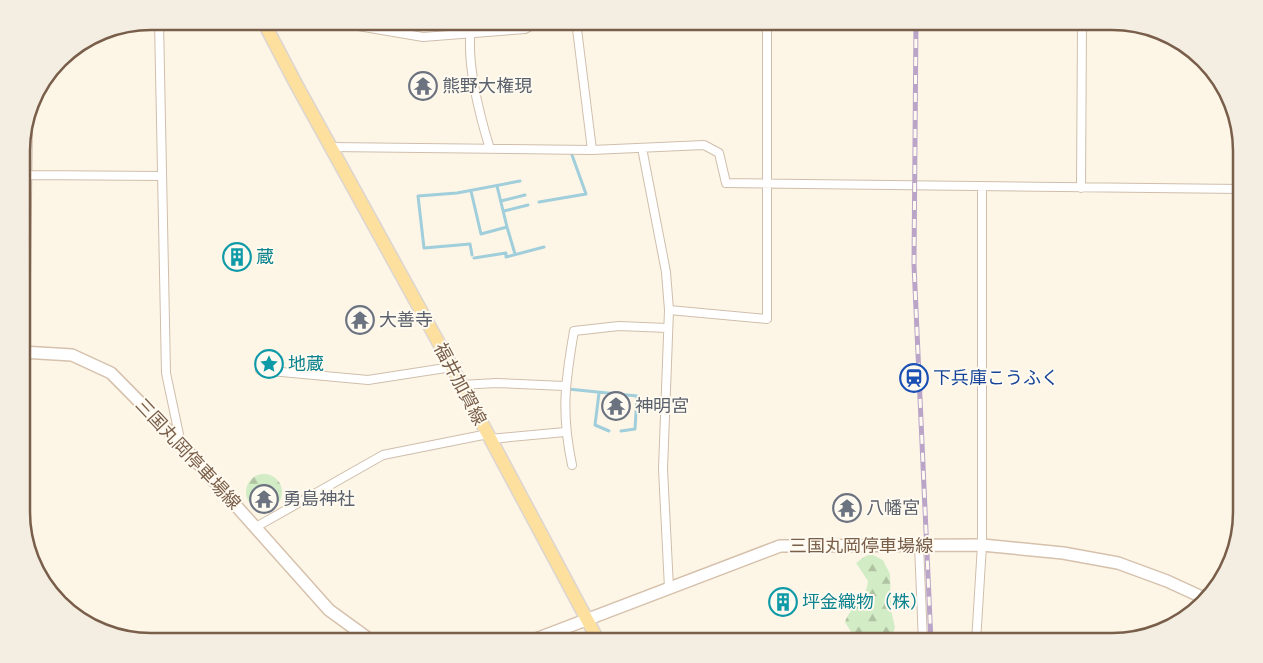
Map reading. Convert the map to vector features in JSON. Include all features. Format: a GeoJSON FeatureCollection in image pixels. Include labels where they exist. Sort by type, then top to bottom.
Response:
{"type":"FeatureCollection","features":[{"type":"Feature","properties":{"kind":"main road","name":"福井加賀線"},"geometry":{"type":"LineString","coordinates":[[269,30],[594,633]]}},
{"type":"Feature","properties":{"kind":"main road","name":"三国丸岡停車場線"},"geometry":{"type":"LineString","coordinates":[[30,352],[72,354],[111,374],[181,444],[329,610],[361,633]]}},
{"type":"Feature","properties":{"kind":"main road","name":"三国丸岡停車場線"},"geometry":{"type":"LineString","coordinates":[[552,633],[780,546],[982,545],[1063,553],[1118,563],[1167,581],[1199,596]]}},
{"type":"Feature","properties":{"kind":"street"},"geometry":{"type":"LineString","coordinates":[[159,30],[166,373],[181,444]]}},
{"type":"Feature","properties":{"kind":"street"},"geometry":{"type":"LineString","coordinates":[[382,30],[423,37],[514,30]]}},
{"type":"Feature","properties":{"kind":"street"},"geometry":{"type":"LineString","coordinates":[[470,30],[469,34],[479,114],[490,149]]}},
{"type":"Feature","properties":{"kind":"street"},"geometry":{"type":"LineString","coordinates":[[577,30],[592,150]]}},
{"type":"Feature","properties":{"kind":"street"},"geometry":{"type":"LineString","coordinates":[[669,310],[766,319],[766,30]]}},
{"type":"Feature","properties":{"kind":"street"},"geometry":{"type":"LineString","coordinates":[[1081,188],[1082,30]]}},
{"type":"Feature","properties":{"kind":"street"},"geometry":{"type":"LineString","coordinates":[[331,147],[592,150],[704,144],[719,153],[726,183],[1233,189]]}},
{"type":"Feature","properties":{"kind":"street"},"geometry":{"type":"LineString","coordinates":[[642,148],[666,272],[669,310],[663,469],[669,588]]}},
{"type":"Feature","properties":{"kind":"street"},"geometry":{"type":"LineString","coordinates":[[30,175],[162,176]]}},
{"type":"Feature","properties":{"kind":"street"},"geometry":{"type":"LineString","coordinates":[[977,633],[982,545],[982,186]]}},
{"type":"Feature","properties":{"kind":"street"},"geometry":{"type":"LineString","coordinates":[[572,465],[565,432],[564,386],[574,331],[619,326],[667,328]]}},
{"type":"Feature","properties":{"kind":"street"},"geometry":{"type":"LineString","coordinates":[[260,370],[368,380],[452,367]]}},
{"type":"Feature","properties":{"kind":"street"},"geometry":{"type":"LineString","coordinates":[[461,385],[496,383],[564,386]]}},
{"type":"Feature","properties":{"kind":"street"},"geometry":{"type":"LineString","coordinates":[[256,527],[383,455],[489,436],[565,432]]}},
{"type":"Feature","properties":{"kind":"street"},"geometry":{"type":"LineString","coordinates":[[919,545],[923,633]]}},
{"type":"Feature","properties":{"kind":"green space"},"geometry":{"type":"Polygon","coordinates":[[[264,474],[271,475],[277,479],[281,485],[281,499],[277,505],[271,509],[264,510],[257,509],[251,505],[247,499],[246,492],[247,485],[251,479],[257,475],[264,474]]]}},
{"type":"Feature","properties":{"kind":"green space"},"geometry":{"type":"Polygon","coordinates":[[[871,554],[883,560],[890,574],[891,610],[895,627],[893,633],[852,633],[845,622],[867,588],[868,581],[856,563],[871,554]]]}},
{"type":"Feature","properties":{"kind":"waterway"},"geometry":{"type":"LineString","coordinates":[[539,202],[586,194],[572,155]]}},
{"type":"Feature","properties":{"kind":"waterway"},"geometry":{"type":"LineString","coordinates":[[472,255],[470,244],[424,248],[418,196],[457,193],[520,181]]}},
{"type":"Feature","properties":{"kind":"waterway"},"geometry":{"type":"LineString","coordinates":[[471,191],[481,234],[507,227],[497,186]]}},
{"type":"Feature","properties":{"kind":"waterway"},"geometry":{"type":"LineString","coordinates":[[501,201],[525,195]]}},
{"type":"Feature","properties":{"kind":"waterway"},"geometry":{"type":"LineString","coordinates":[[504,211],[528,205]]}},
{"type":"Feature","properties":{"kind":"waterway"},"geometry":{"type":"LineString","coordinates":[[507,227],[515,254]]}},
{"type":"Feature","properties":{"kind":"waterway"},"geometry":{"type":"LineString","coordinates":[[474,258],[506,253],[506,257],[544,247]]}},
{"type":"Feature","properties":{"kind":"waterway"},"geometry":{"type":"LineString","coordinates":[[568,389],[637,396],[635,429],[621,431]]}},
{"type":"Feature","properties":{"kind":"waterway"},"geometry":{"type":"LineString","coordinates":[[599,393],[595,425],[609,431]]}},
{"type":"Feature","properties":{"kind":"railway"},"geometry":{"type":"LineString","coordinates":[[916,30],[914,265],[931,633]]}},
{"type":"Feature","properties":{"kind":"place","name":"熊野大権現"},"geometry":{"type":"Point","coordinates":[423,86]}},
{"type":"Feature","properties":{"kind":"place","name":"蔵"},"geometry":{"type":"Point","coordinates":[237,257]}},
{"type":"Feature","properties":{"kind":"place","name":"大善寺"},"geometry":{"type":"Point","coordinates":[360,320]}},
{"type":"Feature","properties":{"kind":"place","name":"地蔵"},"geometry":{"type":"Point","coordinates":[269,364]}},
{"type":"Feature","properties":{"kind":"place","name":"下兵庫こうふく"},"geometry":{"type":"Point","coordinates":[914,378]}},
{"type":"Feature","properties":{"kind":"place","name":"神明宮"},"geometry":{"type":"Point","coordinates":[616,406]}},
{"type":"Feature","properties":{"kind":"place","name":"勇島神社"},"geometry":{"type":"Point","coordinates":[264,499]}},
{"type":"Feature","properties":{"kind":"place","name":"八幡宮"},"geometry":{"type":"Point","coordinates":[847,508]}},
{"type":"Feature","properties":{"kind":"place","name":"坪金織物（株）"},"geometry":{"type":"Point","coordinates":[783,602]}}]}
